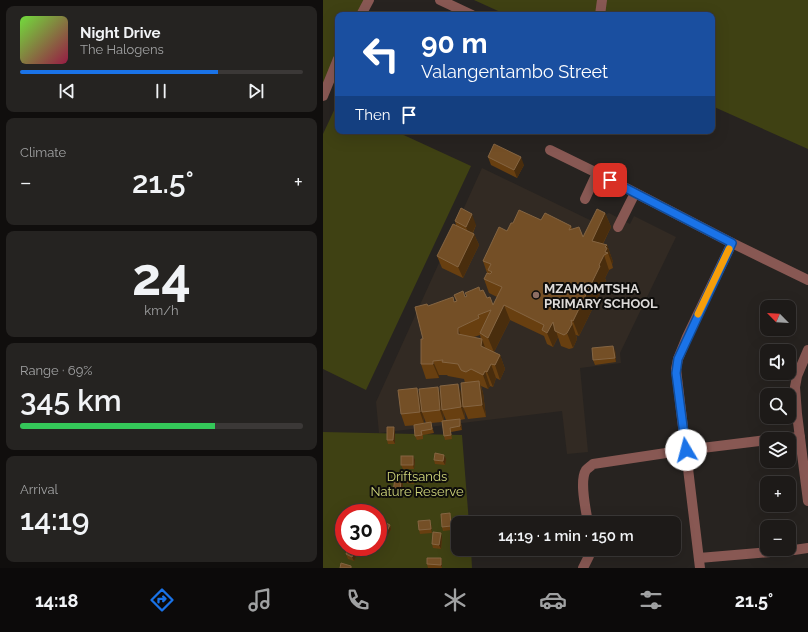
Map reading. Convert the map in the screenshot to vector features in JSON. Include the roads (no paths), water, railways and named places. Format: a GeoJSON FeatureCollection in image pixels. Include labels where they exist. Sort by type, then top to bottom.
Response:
{"type":"FeatureCollection","features":[{"type":"Feature","properties":{"kind":"street"},"geometry":{"type":"LineString","coordinates":[[363,12],[369,0]]}},
{"type":"Feature","properties":{"kind":"street"},"geometry":{"type":"LineString","coordinates":[[440,0],[466,12]]}},
{"type":"Feature","properties":{"kind":"street"},"geometry":{"type":"LineString","coordinates":[[600,12],[602,0]]}},
{"type":"Feature","properties":{"kind":"street"},"geometry":{"type":"LineString","coordinates":[[323,96],[335,66]]}},
{"type":"Feature","properties":{"kind":"street"},"geometry":{"type":"LineString","coordinates":[[550,150],[808,280]]}},
{"type":"Feature","properties":{"kind":"street"},"geometry":{"type":"LineString","coordinates":[[585,199],[597,173]]}},
{"type":"Feature","properties":{"kind":"street"},"geometry":{"type":"LineString","coordinates":[[618,228],[635,193]]}},
{"type":"Feature","properties":{"kind":"street"},"geometry":{"type":"LineString","coordinates":[[732,243],[676,364],[700,563],[808,548]]}},
{"type":"Feature","properties":{"kind":"street"},"geometry":{"type":"LineString","coordinates":[[808,350],[797,376],[795,387],[808,501]]}},
{"type":"Feature","properties":{"kind":"street"},"geometry":{"type":"LineString","coordinates":[[796,437],[800,437]]}},
{"type":"Feature","properties":{"kind":"street"},"geometry":{"type":"LineString","coordinates":[[587,516],[583,482],[587,469],[593,464],[760,441]]}},
{"type":"Feature","properties":{"kind":"street"},"geometry":{"type":"LineString","coordinates":[[583,568],[589,556]]}},
{"type":"Feature","properties":{"kind":"place","name":"MZAMOMTSHA PRIMARY SCHOOL"},"geometry":{"type":"Point","coordinates":[536,295]}},
{"type":"Feature","properties":{"kind":"park label","name":"Driftsands Nature Reserve"},"geometry":{"type":"Point","coordinates":[417,484]}}]}
